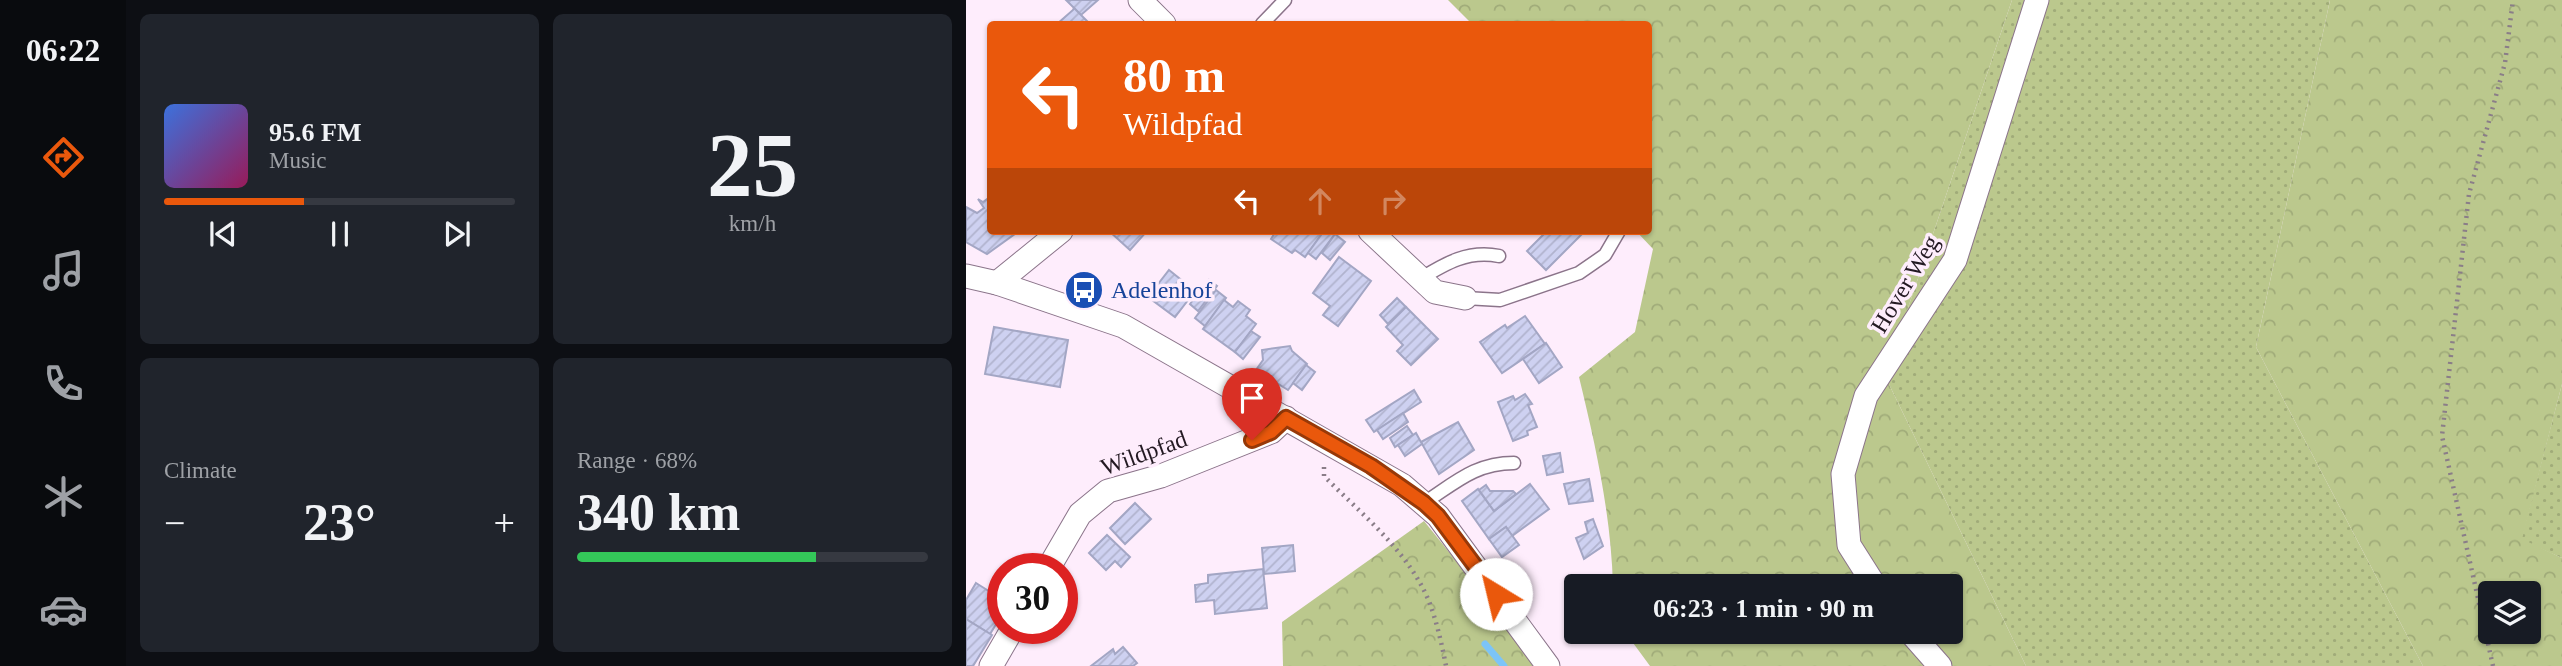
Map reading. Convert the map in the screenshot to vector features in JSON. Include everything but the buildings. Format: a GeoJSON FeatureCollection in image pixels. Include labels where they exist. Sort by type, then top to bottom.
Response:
{"type":"FeatureCollection","features":[{"type":"Feature","properties":{"kind":"street","name":"Hover Weg"},"geometry":{"type":"LineString","coordinates":[[1867,574],[1849,545],[1843,474],[1866,396],[1955,260],[2037,0]]}},
{"type":"Feature","properties":{"kind":"street"},"geometry":{"type":"LineString","coordinates":[[1142,1],[1161,21]]}},
{"type":"Feature","properties":{"kind":"street"},"geometry":{"type":"LineString","coordinates":[[997,283],[1056,235]]}},
{"type":"Feature","properties":{"kind":"street"},"geometry":{"type":"LineString","coordinates":[[1374,235],[1435,292],[1465,298]]}},
{"type":"Feature","properties":{"kind":"street"},"geometry":{"type":"LineString","coordinates":[[966,276],[997,283],[1123,326],[1402,485],[1438,516],[1548,666]]}},
{"type":"Feature","properties":{"kind":"street","name":"Wildpfad"},"geometry":{"type":"LineString","coordinates":[[1057,553],[1080,514],[1108,491],[1161,476],[1271,432],[1286,418]]}},
{"type":"Feature","properties":{"kind":"street"},"geometry":{"type":"LineString","coordinates":[[991,666],[1004,644]]}},
{"type":"Feature","properties":{"kind":"street"},"geometry":{"type":"LineString","coordinates":[[1921,644],[1940,666]]}},
{"type":"Feature","properties":{"kind":"lane"},"geometry":{"type":"LineString","coordinates":[[1265,21],[1285,0]]}},
{"type":"Feature","properties":{"kind":"lane"},"geometry":{"type":"LineString","coordinates":[[1465,298],[1500,300],[1579,273],[1605,255],[1617,235]]}},
{"type":"Feature","properties":{"kind":"lane"},"geometry":{"type":"LineString","coordinates":[[1420,279],[1464,256],[1482,253],[1499,256]]}},
{"type":"Feature","properties":{"kind":"lane"},"geometry":{"type":"LineString","coordinates":[[1424,503],[1470,473],[1492,463],[1514,463]]}},
{"type":"Feature","properties":{"kind":"path"},"geometry":{"type":"LineString","coordinates":[[2493,666],[2441,436],[2469,194],[2505,63],[2513,0]]}},
{"type":"Feature","properties":{"kind":"path"},"geometry":{"type":"LineString","coordinates":[[1325,440],[1324,476],[1382,533],[1410,569],[1429,602],[1446,666]]}},
{"type":"Feature","properties":{"kind":"green space"},"geometry":{"type":"Polygon","coordinates":[[[1448,0],[2012,0],[1885,376],[2026,666],[1650,666],[1634,644],[1963,644],[1963,574],[1613,574],[1602,481],[1579,377],[1635,332],[1653,249],[1640,235],[1652,235],[1652,21],[1469,21],[1448,0]]]}},
{"type":"Feature","properties":{"kind":"green space"},"geometry":{"type":"Polygon","coordinates":[[[2012,0],[2330,0],[2256,347],[2423,666],[2026,666],[1885,376],[2012,0]]]}},
{"type":"Feature","properties":{"kind":"green space"},"geometry":{"type":"Polygon","coordinates":[[[2330,0],[2562,0],[2562,384],[2522,539],[2562,558],[2562,666],[2423,666],[2256,347],[2330,0]]]}},
{"type":"Feature","properties":{"kind":"green space"},"geometry":{"type":"Polygon","coordinates":[[[2562,384],[2562,558],[2521,540],[2562,384]]]}},
{"type":"Feature","properties":{"kind":"green space"},"geometry":{"type":"Polygon","coordinates":[[[1424,521],[1541,666],[1283,666],[1282,622],[1424,521]]]}},
{"type":"Feature","properties":{"kind":"waterway"},"geometry":{"type":"LineString","coordinates":[[1485,644],[1504,666]]}},
{"type":"Feature","properties":{"kind":"place","name":"Adelenhof"},"geometry":{"type":"Point","coordinates":[1084,290]}},
{"type":"Feature","properties":{"kind":"route"},"geometry":{"type":"LineString","coordinates":[[1252,440],[1271,432],[1286,418],[1402,485],[1438,516],[1496,594]]}}]}
